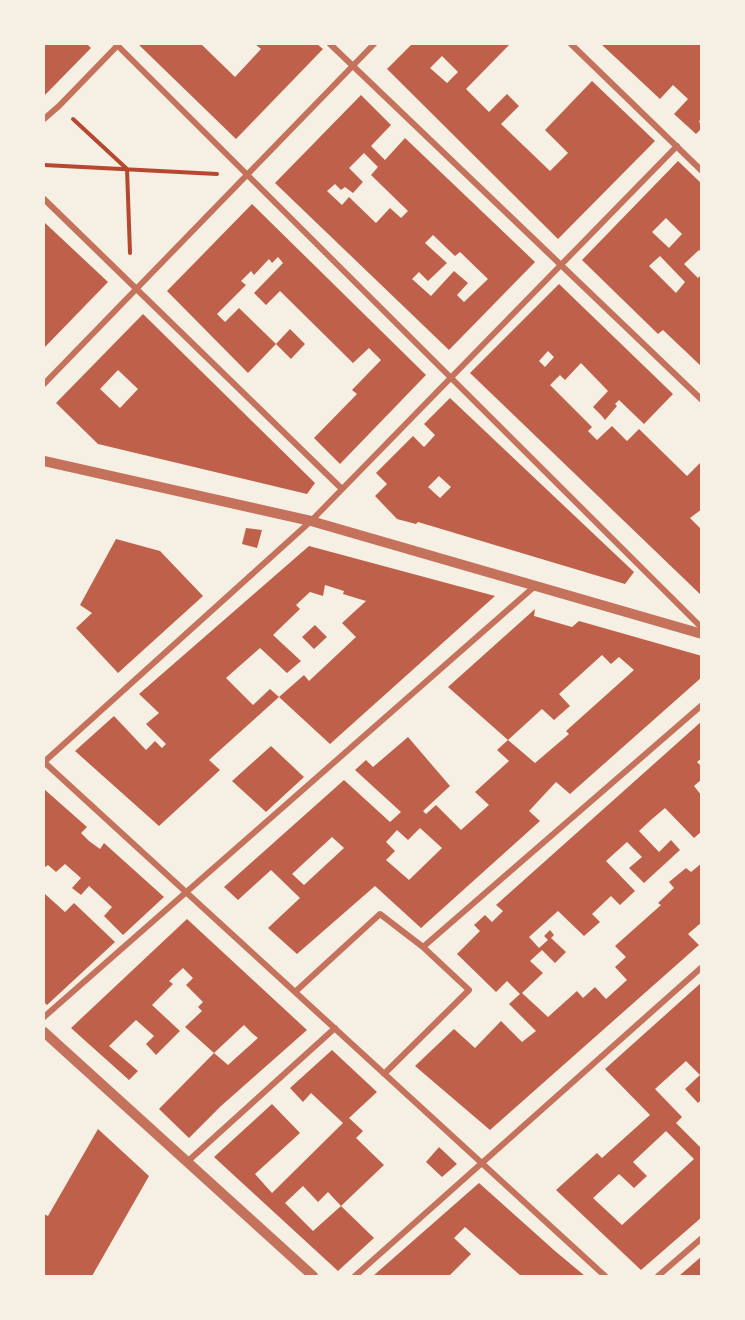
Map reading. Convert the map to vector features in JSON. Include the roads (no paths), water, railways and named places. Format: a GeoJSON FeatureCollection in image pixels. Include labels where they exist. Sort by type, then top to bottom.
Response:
{"type":"FeatureCollection","features":[{"type":"Feature","properties":{"kind":"street"},"geometry":{"type":"LineString","coordinates":[[44,118],[59,106],[117,44],[702,628]]}},
{"type":"Feature","properties":{"kind":"street"},"geometry":{"type":"LineString","coordinates":[[330,44],[702,400]]}},
{"type":"Feature","properties":{"kind":"street"},"geometry":{"type":"LineString","coordinates":[[44,384],[374,44]]}},
{"type":"Feature","properties":{"kind":"street"},"geometry":{"type":"LineString","coordinates":[[571,44],[702,171]]}},
{"type":"Feature","properties":{"kind":"street"},"geometry":{"type":"LineString","coordinates":[[605,1276],[44,762],[311,521],[676,146]]}},
{"type":"Feature","properties":{"kind":"street"},"geometry":{"type":"LineString","coordinates":[[44,199],[342,489]]}},
{"type":"Feature","properties":{"kind":"street"},"geometry":{"type":"LineString","coordinates":[[44,461],[311,521],[702,634]]}},
{"type":"Feature","properties":{"kind":"street"},"geometry":{"type":"LineString","coordinates":[[44,1017],[535,586]]}},
{"type":"Feature","properties":{"kind":"street"},"geometry":{"type":"LineString","coordinates":[[423,947],[702,705]]}},
{"type":"Feature","properties":{"kind":"street"},"geometry":{"type":"LineString","coordinates":[[295,992],[380,914],[423,947],[469,990],[384,1074]]}},
{"type":"Feature","properties":{"kind":"street"},"geometry":{"type":"LineString","coordinates":[[355,1276],[702,967]]}},
{"type":"Feature","properties":{"kind":"street"},"geometry":{"type":"LineString","coordinates":[[187,1162],[335,1028]]}},
{"type":"Feature","properties":{"kind":"street"},"geometry":{"type":"LineString","coordinates":[[44,1032],[313,1276]]}},
{"type":"Feature","properties":{"kind":"street"},"geometry":{"type":"LineString","coordinates":[[658,1276],[702,1238]]}}]}
